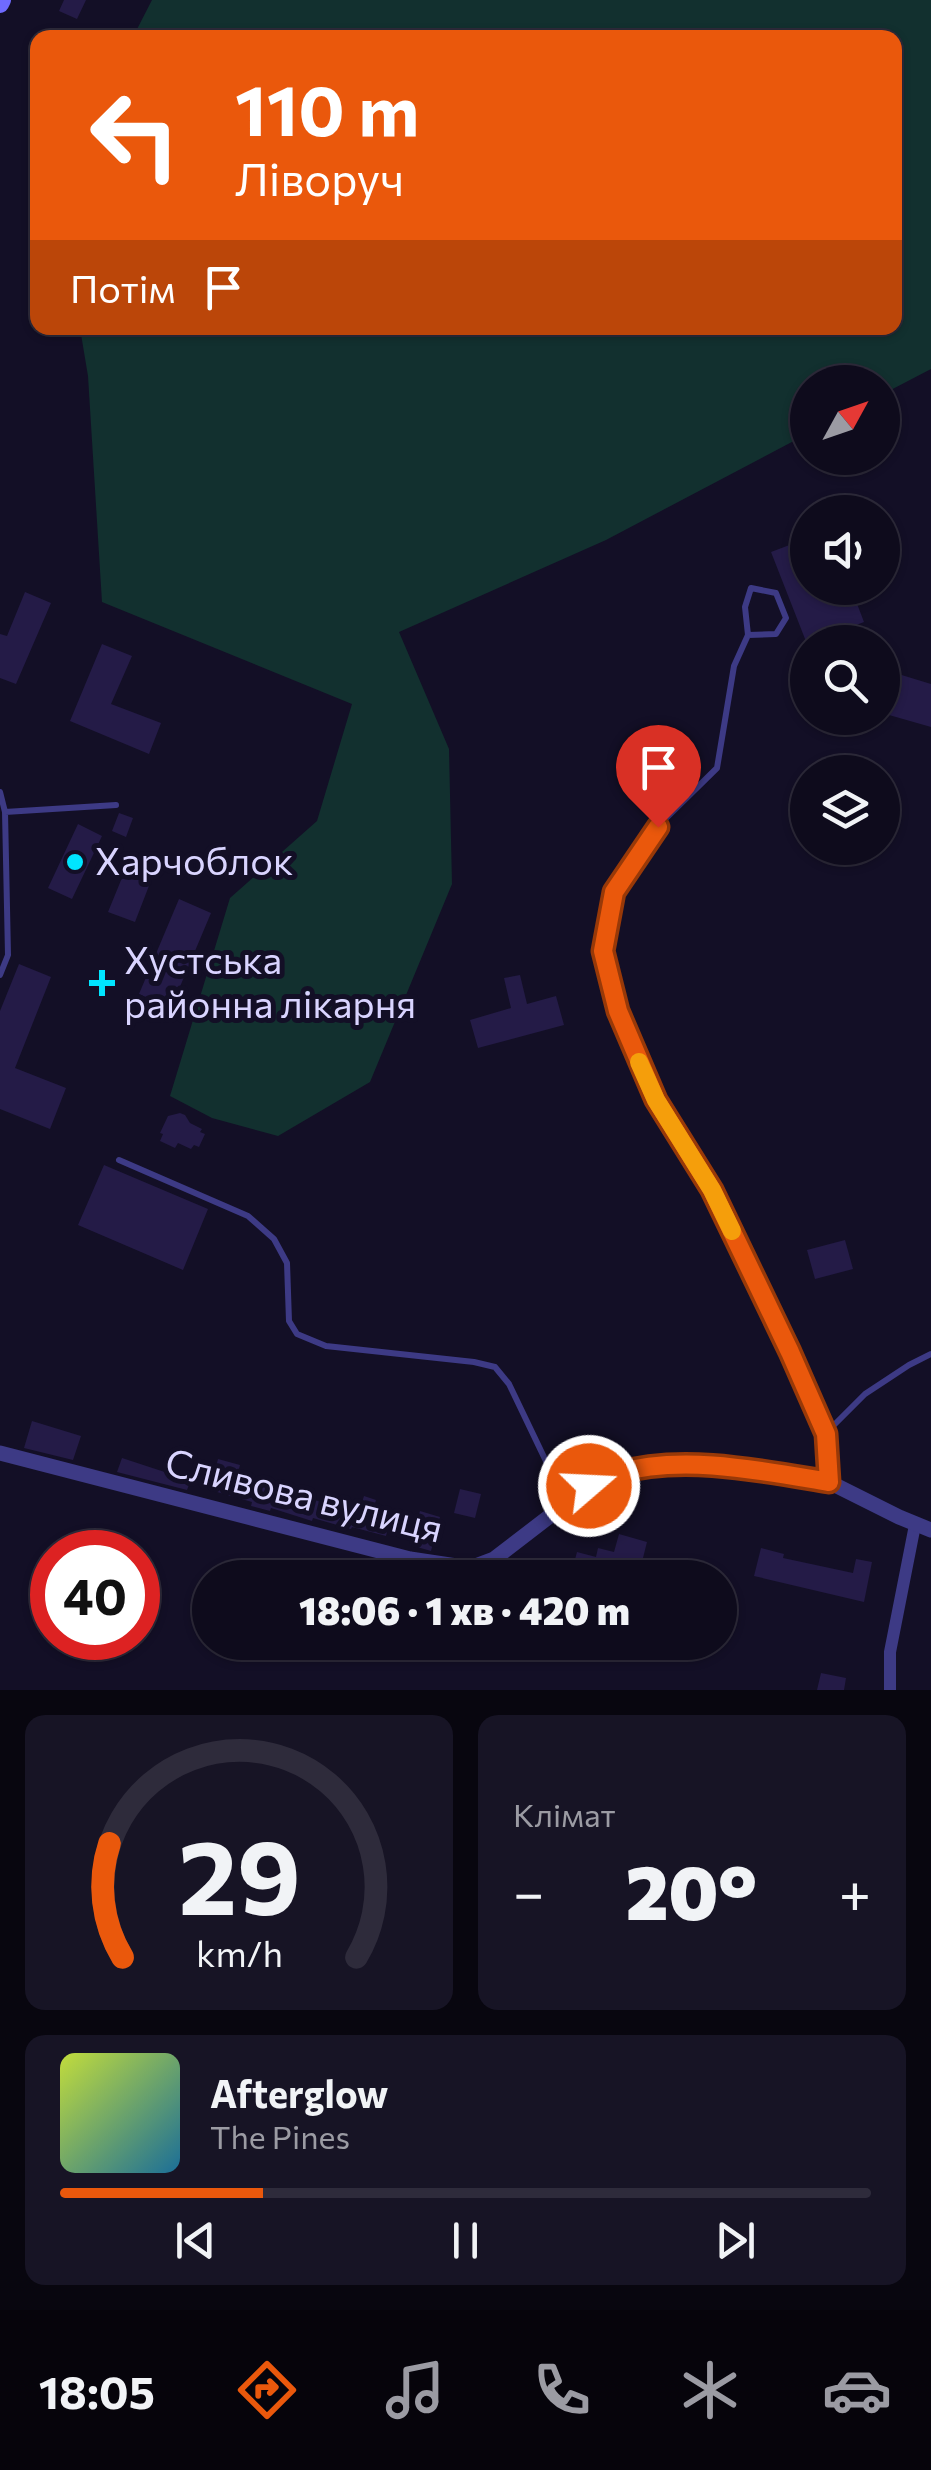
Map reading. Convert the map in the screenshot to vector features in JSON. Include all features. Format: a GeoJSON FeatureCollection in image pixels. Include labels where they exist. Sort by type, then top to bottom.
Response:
{"type":"FeatureCollection","features":[{"type":"Feature","properties":{"kind":"street","name":"Сливова вулиця"},"geometry":{"type":"LineString","coordinates":[[0,1453],[410,1559],[470,1568],[494,1559],[589,1486],[615,1474],[656,1466],[758,1470],[829,1482],[923,1527],[890,1652],[890,1690]]}},
{"type":"Feature","properties":{"kind":"lane"},"geometry":{"type":"LineString","coordinates":[[748,635],[776,634],[786,618],[776,594],[751,588],[745,607],[748,635],[734,666],[717,768],[658,827],[614,892],[603,951],[618,1011],[656,1100],[712,1190],[826,1434],[829,1482]]}},
{"type":"Feature","properties":{"kind":"lane"},"geometry":{"type":"LineString","coordinates":[[0,792],[6,812],[8,955],[0,975]]}},
{"type":"Feature","properties":{"kind":"lane"},"geometry":{"type":"LineString","coordinates":[[6,812],[116,805]]}},
{"type":"Feature","properties":{"kind":"lane"},"geometry":{"type":"LineString","coordinates":[[119,1160],[248,1216],[274,1239],[287,1263],[289,1321],[296,1334],[326,1346],[495,1367],[509,1384],[567,1504]]}},
{"type":"Feature","properties":{"kind":"lane"},"geometry":{"type":"LineString","coordinates":[[826,1434],[865,1394],[931,1354]]}},
{"type":"Feature","properties":{"kind":"green space"},"geometry":{"type":"Polygon","coordinates":[[[152,0],[931,0],[931,369],[900,385],[900,365],[790,365],[790,443],[606,540],[399,632],[449,749],[452,884],[370,1082],[278,1136],[212,1118],[170,1096],[230,898],[317,821],[352,704],[102,602],[88,376],[81,335],[902,335],[902,30],[137,30],[152,0]]]}},
{"type":"Feature","properties":{"kind":"building"},"geometry":{"type":"Polygon","coordinates":[[[64,0],[86,0],[77,19],[59,11],[64,0]]]}},
{"type":"Feature","properties":{"kind":"building"},"geometry":{"type":"Polygon","coordinates":[[[790,545],[790,601],[771,552],[790,545]]]}},
{"type":"Feature","properties":{"kind":"building"},"geometry":{"type":"Polygon","coordinates":[[[25,592],[51,603],[16,684],[0,678],[0,634],[7,636],[25,592]]]}},
{"type":"Feature","properties":{"kind":"building"},"geometry":{"type":"Polygon","coordinates":[[[792,605],[858,605],[864,622],[856,625],[800,625],[792,605]]]}},
{"type":"Feature","properties":{"kind":"building"},"geometry":{"type":"Polygon","coordinates":[[[102,644],[132,656],[111,704],[161,723],[149,754],[70,721],[102,644]]]}},
{"type":"Feature","properties":{"kind":"building"},"geometry":{"type":"Polygon","coordinates":[[[900,675],[931,684],[931,727],[900,718],[900,675]]]}},
{"type":"Feature","properties":{"kind":"building"},"geometry":{"type":"Polygon","coordinates":[[[119,813],[133,818],[126,837],[112,831],[119,813]]]}},
{"type":"Feature","properties":{"kind":"building","name":"Харчоблок"},"geometry":{"type":"Polygon","coordinates":[[[78,824],[102,836],[72,899],[48,888],[78,824]]]}},
{"type":"Feature","properties":{"kind":"building"},"geometry":{"type":"Polygon","coordinates":[[[126,868],[152,878],[135,922],[108,912],[126,868]]]}},
{"type":"Feature","properties":{"kind":"building"},"geometry":{"type":"Polygon","coordinates":[[[179,899],[211,913],[171,1008],[139,994],[179,899]]]}},
{"type":"Feature","properties":{"kind":"building"},"geometry":{"type":"Polygon","coordinates":[[[19,964],[51,977],[15,1068],[66,1088],[50,1129],[0,1109],[0,1011],[19,964]]]}},
{"type":"Feature","properties":{"kind":"building"},"geometry":{"type":"Polygon","coordinates":[[[520,975],[527,1004],[556,996],[564,1025],[478,1048],[470,1020],[511,1008],[504,978],[520,975]]]}},
{"type":"Feature","properties":{"kind":"building"},"geometry":{"type":"Polygon","coordinates":[[[180,1113],[205,1134],[199,1147],[194,1145],[191,1149],[178,1143],[175,1148],[160,1141],[168,1116],[180,1113]]]}},
{"type":"Feature","properties":{"kind":"building"},"geometry":{"type":"Polygon","coordinates":[[[104,1165],[208,1209],[183,1270],[78,1225],[104,1165]]]}},
{"type":"Feature","properties":{"kind":"building"},"geometry":{"type":"Polygon","coordinates":[[[845,1240],[853,1269],[815,1279],[807,1250],[845,1240]]]}},
{"type":"Feature","properties":{"kind":"building"},"geometry":{"type":"Polygon","coordinates":[[[32,1421],[81,1436],[73,1460],[24,1448],[32,1421]]]}},
{"type":"Feature","properties":{"kind":"building"},"geometry":{"type":"Polygon","coordinates":[[[122,1458],[186,1479],[190,1482],[187,1490],[117,1472],[122,1458]]]}},
{"type":"Feature","properties":{"kind":"building"},"geometry":{"type":"Polygon","coordinates":[[[218,1459],[240,1465],[237,1477],[358,1515],[364,1496],[376,1500],[373,1510],[391,1515],[386,1536],[271,1508],[270,1511],[210,1490],[218,1459]]]}},
{"type":"Feature","properties":{"kind":"building"},"geometry":{"type":"Polygon","coordinates":[[[460,1489],[481,1494],[475,1518],[454,1513],[460,1489]]]}},
{"type":"Feature","properties":{"kind":"building"},"geometry":{"type":"Polygon","coordinates":[[[420,1511],[440,1517],[431,1551],[410,1545],[420,1511]]]}},
{"type":"Feature","properties":{"kind":"building"},"geometry":{"type":"Polygon","coordinates":[[[619,1534],[647,1542],[642,1560],[575,1560],[577,1552],[596,1557],[598,1548],[614,1552],[619,1534]]]}},
{"type":"Feature","properties":{"kind":"building"},"geometry":{"type":"Polygon","coordinates":[[[761,1548],[784,1554],[783,1558],[853,1573],[856,1559],[872,1562],[864,1602],[754,1576],[761,1548]]]}},
{"type":"Feature","properties":{"kind":"building"},"geometry":{"type":"Polygon","coordinates":[[[821,1673],[846,1678],[844,1690],[817,1690],[821,1673]]]}},
{"type":"Feature","properties":{"kind":"slow traffic"},"geometry":{"type":"LineString","coordinates":[[639,1062],[656,1100],[712,1190],[732,1231]]}},
{"type":"Feature","properties":{"kind":"place","name":"Харчоблок"},"geometry":{"type":"Point","coordinates":[75,862]}},
{"type":"Feature","properties":{"kind":"place","name":"Хустська районна лікарня"},"geometry":{"type":"Point","coordinates":[102,983]}},
{"type":"Feature","properties":{"kind":"route"},"geometry":{"type":"LineString","coordinates":[[589,1486],[615,1474],[656,1466],[758,1470],[829,1482],[826,1434],[790,1352],[712,1190],[656,1100],[618,1011],[603,951],[614,892],[658,827]]}}]}
